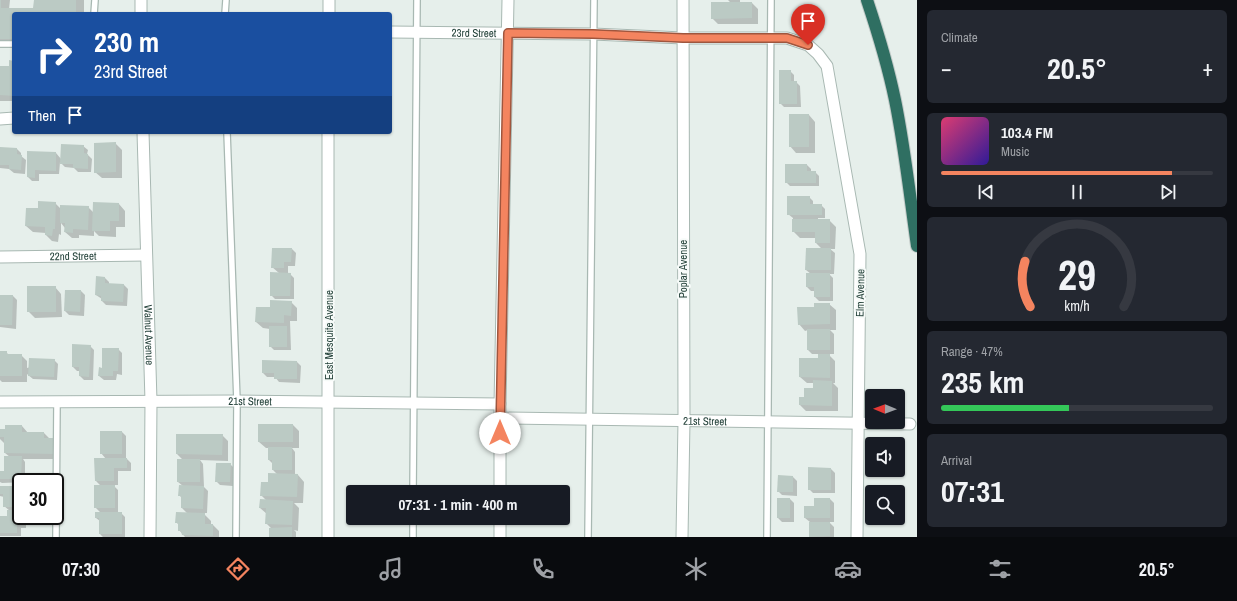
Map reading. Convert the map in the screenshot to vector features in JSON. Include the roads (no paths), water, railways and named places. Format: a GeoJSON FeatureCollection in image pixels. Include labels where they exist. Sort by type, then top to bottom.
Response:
{"type":"FeatureCollection","features":[{"type":"Feature","properties":{"kind":"highway"},"geometry":{"type":"LineString","coordinates":[[867,0],[878,33],[895,100],[906,163],[917,246]]}},
{"type":"Feature","properties":{"kind":"street"},"geometry":{"type":"LineString","coordinates":[[141,0],[141,12]]}},
{"type":"Feature","properties":{"kind":"street"},"geometry":{"type":"LineString","coordinates":[[328,12],[329,0]]}},
{"type":"Feature","properties":{"kind":"street"},"geometry":{"type":"LineString","coordinates":[[500,485],[500,404],[508,0]]}},
{"type":"Feature","properties":{"kind":"street","name":"Poplar Avenue"},"geometry":{"type":"LineString","coordinates":[[682,537],[684,421],[683,0]]}},
{"type":"Feature","properties":{"kind":"street","name":"23rd Street"},"geometry":{"type":"LineString","coordinates":[[392,32],[593,34],[683,38],[787,38],[808,45],[818,54]]}},
{"type":"Feature","properties":{"kind":"street","name":"Elm Avenue"},"geometry":{"type":"LineString","coordinates":[[818,54],[827,66],[860,254],[857,537]]}},
{"type":"Feature","properties":{"kind":"street"},"geometry":{"type":"LineString","coordinates":[[0,119],[12,118]]}},
{"type":"Feature","properties":{"kind":"street","name":"Walnut Avenue"},"geometry":{"type":"LineString","coordinates":[[143,134],[152,401],[150,537]]}},
{"type":"Feature","properties":{"kind":"street","name":"East Mesquite Avenue"},"geometry":{"type":"LineString","coordinates":[[328,134],[328,537]]}},
{"type":"Feature","properties":{"kind":"street","name":"22nd Street"},"geometry":{"type":"LineString","coordinates":[[0,257],[146,255]]}},
{"type":"Feature","properties":{"kind":"street","name":"21st Street"},"geometry":{"type":"LineString","coordinates":[[0,402],[237,400],[500,404]]}},
{"type":"Feature","properties":{"kind":"street","name":"21st Street"},"geometry":{"type":"LineString","coordinates":[[500,418],[910,424]]}},
{"type":"Feature","properties":{"kind":"street"},"geometry":{"type":"LineString","coordinates":[[500,525],[500,537]]}},
{"type":"Feature","properties":{"kind":"lane"},"geometry":{"type":"LineString","coordinates":[[94,12],[95,0]]}},
{"type":"Feature","properties":{"kind":"lane"},"geometry":{"type":"LineString","coordinates":[[226,0],[226,12]]}},
{"type":"Feature","properties":{"kind":"lane"},"geometry":{"type":"LineString","coordinates":[[413,485],[417,0]]}},
{"type":"Feature","properties":{"kind":"lane"},"geometry":{"type":"LineString","coordinates":[[588,537],[594,0]]}},
{"type":"Feature","properties":{"kind":"lane"},"geometry":{"type":"LineString","coordinates":[[767,537],[771,0]]}},
{"type":"Feature","properties":{"kind":"lane"},"geometry":{"type":"LineString","coordinates":[[0,44],[12,44]]}},
{"type":"Feature","properties":{"kind":"lane"},"geometry":{"type":"LineString","coordinates":[[227,134],[237,400],[236,537]]}},
{"type":"Feature","properties":{"kind":"lane"},"geometry":{"type":"LineString","coordinates":[[56,537],[57,402]]}},
{"type":"Feature","properties":{"kind":"lane"},"geometry":{"type":"LineString","coordinates":[[413,525],[413,537]]}}]}
